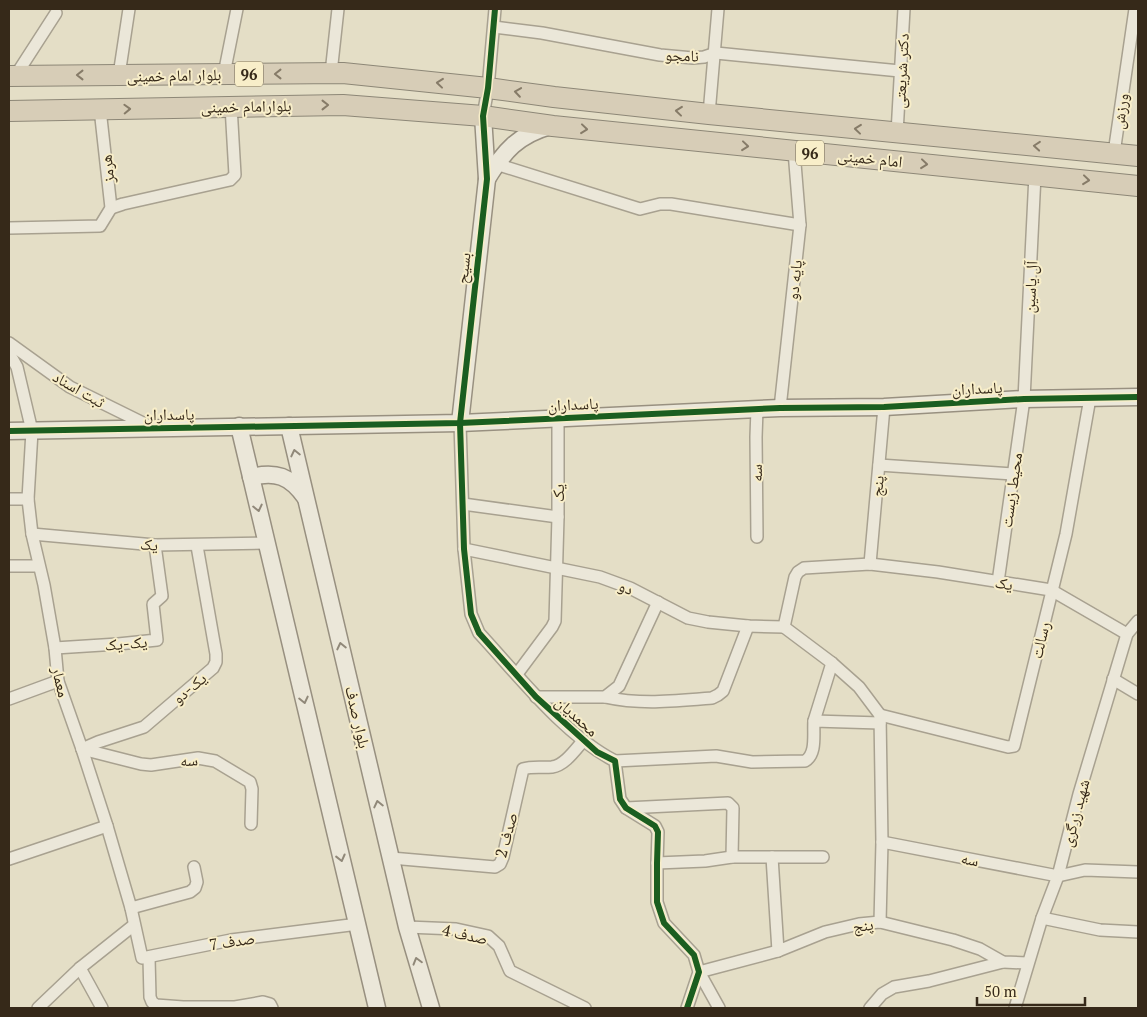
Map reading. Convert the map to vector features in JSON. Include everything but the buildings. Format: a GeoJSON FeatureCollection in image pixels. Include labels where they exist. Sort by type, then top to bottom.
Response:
{"type":"FeatureCollection","features":[{"type":"Feature","properties":{"kind":"highway","name":"بلوار امام خمینی"},"geometry":{"type":"LineString","coordinates":[[12,76],[331,73],[488,88]]}},
{"type":"Feature","properties":{"kind":"highway","name":"امام خمینی"},"geometry":{"type":"LineString","coordinates":[[488,88],[709,114],[1138,156]]}},
{"type":"Feature","properties":{"kind":"highway","name":"بلوارامام خمینی"},"geometry":{"type":"LineString","coordinates":[[9,111],[343,105],[483,116]]}},
{"type":"Feature","properties":{"kind":"highway","name":"امام خمینی"},"geometry":{"type":"LineString","coordinates":[[483,116],[553,126],[1138,186]]}},
{"type":"Feature","properties":{"kind":"street"},"geometry":{"type":"LineString","coordinates":[[119,76],[129,9]]}},
{"type":"Feature","properties":{"kind":"street"},"geometry":{"type":"LineString","coordinates":[[224,74],[237,9]]}},
{"type":"Feature","properties":{"kind":"street"},"geometry":{"type":"LineString","coordinates":[[331,73],[338,9]]}},
{"type":"Feature","properties":{"kind":"street"},"geometry":{"type":"LineString","coordinates":[[483,116],[488,88],[495,9]]}},
{"type":"Feature","properties":{"kind":"street"},"geometry":{"type":"LineString","coordinates":[[709,114],[716,53],[718,9]]}},
{"type":"Feature","properties":{"kind":"street","name":"دکتر شریعتی"},"geometry":{"type":"LineString","coordinates":[[897,133],[904,9]]}},
{"type":"Feature","properties":{"kind":"street","name":"ورزش"},"geometry":{"type":"LineString","coordinates":[[1114,153],[1134,9]]}},
{"type":"Feature","properties":{"kind":"street"},"geometry":{"type":"LineString","coordinates":[[12,76],[56,13]]}},
{"type":"Feature","properties":{"kind":"street","name":"نامجو"},"geometry":{"type":"LineString","coordinates":[[494,27],[542,33],[660,55],[693,58],[716,53],[900,71]]}},
{"type":"Feature","properties":{"kind":"street"},"geometry":{"type":"LineString","coordinates":[[9,228],[100,226],[111,208],[122,204],[230,180],[235,175],[231,106]]}},
{"type":"Feature","properties":{"kind":"street","name":"هرمز"},"geometry":{"type":"LineString","coordinates":[[100,109],[111,208]]}},
{"type":"Feature","properties":{"kind":"street","name":"بسیح"},"geometry":{"type":"LineString","coordinates":[[460,422],[487,179],[483,116]]}},
{"type":"Feature","properties":{"kind":"street"},"geometry":{"type":"LineString","coordinates":[[487,179],[496,164],[514,144],[532,131],[553,126]]}},
{"type":"Feature","properties":{"kind":"street","name":"پایه دو"},"geometry":{"type":"LineString","coordinates":[[780,408],[800,225],[794,151]]}},
{"type":"Feature","properties":{"kind":"street"},"geometry":{"type":"LineString","coordinates":[[496,164],[640,209],[660,204],[672,204],[800,225]]}},
{"type":"Feature","properties":{"kind":"street","name":"آل یاسین"},"geometry":{"type":"LineString","coordinates":[[1024,399],[1035,175]]}},
{"type":"Feature","properties":{"kind":"street","name":"ثبت اسناد"},"geometry":{"type":"LineString","coordinates":[[9,343],[70,387],[154,428]]}},
{"type":"Feature","properties":{"kind":"street","name":"معمار"},"geometry":{"type":"LineString","coordinates":[[9,353],[17,367],[32,430],[28,499],[32,534],[44,585],[55,648],[58,681],[107,826],[131,908],[134,925]]}},
{"type":"Feature","properties":{"kind":"street","name":"پاسداران"},"geometry":{"type":"LineString","coordinates":[[9,431],[460,422],[780,408],[884,407],[1024,399],[1138,397]]}},
{"type":"Feature","properties":{"kind":"street","name":"رسالت"},"geometry":{"type":"LineString","coordinates":[[880,719],[1008,747],[1014,746],[1066,534],[1090,398]]}},
{"type":"Feature","properties":{"kind":"street","name":"محیط زیست"},"geometry":{"type":"LineString","coordinates":[[998,582],[1024,399]]}},
{"type":"Feature","properties":{"kind":"street","name":"پنج"},"geometry":{"type":"LineString","coordinates":[[870,564],[884,407]]}},
{"type":"Feature","properties":{"kind":"street","name":"سه"},"geometry":{"type":"LineString","coordinates":[[757,409],[757,537]]}},
{"type":"Feature","properties":{"kind":"street","name":"یک"},"geometry":{"type":"LineString","coordinates":[[517,674],[552,628],[555,621],[558,418]]}},
{"type":"Feature","properties":{"kind":"street","name":"محمدیان"},"geometry":{"type":"LineString","coordinates":[[460,422],[464,549],[473,623],[479,633],[536,697],[583,741],[597,752],[615,761]]}},
{"type":"Feature","properties":{"kind":"street"},"geometry":{"type":"LineString","coordinates":[[239,426],[377,1008]]}},
{"type":"Feature","properties":{"kind":"street","name":"بلوار صدف"},"geometry":{"type":"LineString","coordinates":[[289,426],[407,927],[430,1008]]}},
{"type":"Feature","properties":{"kind":"street"},"geometry":{"type":"LineString","coordinates":[[879,465],[1013,474]]}},
{"type":"Feature","properties":{"kind":"street"},"geometry":{"type":"LineString","coordinates":[[251,477],[263,474],[282,476],[290,480],[306,499]]}},
{"type":"Feature","properties":{"kind":"street"},"geometry":{"type":"LineString","coordinates":[[9,500],[28,499]]}},
{"type":"Feature","properties":{"kind":"street"},"geometry":{"type":"LineString","coordinates":[[462,504],[558,518]]}},
{"type":"Feature","properties":{"kind":"street","name":"یک"},"geometry":{"type":"LineString","coordinates":[[32,534],[156,546],[266,542]]}},
{"type":"Feature","properties":{"kind":"street","name":"یک-یک"},"geometry":{"type":"LineString","coordinates":[[55,648],[157,640],[153,604],[162,596],[156,546]]}},
{"type":"Feature","properties":{"kind":"street","name":"یک-دو"},"geometry":{"type":"LineString","coordinates":[[82,749],[144,727],[213,668],[216,654],[197,546]]}},
{"type":"Feature","properties":{"kind":"street","name":"دو"},"geometry":{"type":"LineString","coordinates":[[464,549],[600,577],[630,588],[688,618],[708,622],[784,628]]}},
{"type":"Feature","properties":{"kind":"street"},"geometry":{"type":"LineString","coordinates":[[870,564],[804,568],[798,572],[795,577],[784,628],[832,663],[859,687],[880,719],[882,842],[880,922]]}},
{"type":"Feature","properties":{"kind":"street","name":"یک"},"geometry":{"type":"LineString","coordinates":[[870,564],[938,572],[1051,590],[1127,634]]}},
{"type":"Feature","properties":{"kind":"street"},"geometry":{"type":"LineString","coordinates":[[9,566],[38,566]]}},
{"type":"Feature","properties":{"kind":"street"},"geometry":{"type":"LineString","coordinates":[[605,697],[619,686],[658,602]]}},
{"type":"Feature","properties":{"kind":"street","name":"شهید زرگری"},"geometry":{"type":"LineString","coordinates":[[1014,1008],[1042,918],[1058,876],[1079,794],[1127,634],[1138,620]]}},
{"type":"Feature","properties":{"kind":"street"},"geometry":{"type":"LineString","coordinates":[[536,697],[605,697],[661,701],[712,698],[722,691],[748,626]]}},
{"type":"Feature","properties":{"kind":"street"},"geometry":{"type":"LineString","coordinates":[[719,1008],[699,972],[694,955],[664,923],[658,902],[656,863],[658,832],[655,826],[626,808],[620,799],[615,761],[716,756],[752,762],[805,761],[810,758],[812,752],[814,721],[832,663]]}},
{"type":"Feature","properties":{"kind":"street"},"geometry":{"type":"LineString","coordinates":[[1113,679],[1138,694]]}},
{"type":"Feature","properties":{"kind":"street"},"geometry":{"type":"LineString","coordinates":[[9,699],[58,681]]}},
{"type":"Feature","properties":{"kind":"street"},"geometry":{"type":"LineString","coordinates":[[814,721],[880,719]]}},
{"type":"Feature","properties":{"kind":"street","name":"صدف 2"},"geometry":{"type":"LineString","coordinates":[[391,858],[495,867],[500,864],[523,769],[528,767],[554,767],[562,764],[583,741]]}},
{"type":"Feature","properties":{"kind":"street","name":"سه"},"geometry":{"type":"LineString","coordinates":[[82,749],[151,765],[198,758],[215,761],[250,782],[252,789],[251,824]]}},
{"type":"Feature","properties":{"kind":"street"},"geometry":{"type":"LineString","coordinates":[[626,808],[728,803],[733,808],[732,858]]}},
{"type":"Feature","properties":{"kind":"street"},"geometry":{"type":"LineString","coordinates":[[9,859],[107,826]]}},
{"type":"Feature","properties":{"kind":"street","name":"سه"},"geometry":{"type":"LineString","coordinates":[[882,842],[1058,876]]}},
{"type":"Feature","properties":{"kind":"street"},"geometry":{"type":"LineString","coordinates":[[772,857],[778,951]]}},
{"type":"Feature","properties":{"kind":"street"},"geometry":{"type":"LineString","coordinates":[[656,863],[732,858],[823,857]]}},
{"type":"Feature","properties":{"kind":"street"},"geometry":{"type":"LineString","coordinates":[[131,908],[190,892],[196,888],[197,882],[194,867]]}},
{"type":"Feature","properties":{"kind":"street"},"geometry":{"type":"LineString","coordinates":[[1058,876],[1085,870],[1138,872]]}},
{"type":"Feature","properties":{"kind":"street"},"geometry":{"type":"LineString","coordinates":[[1042,918],[1100,930],[1138,932]]}},
{"type":"Feature","properties":{"kind":"street","name":"پنج"},"geometry":{"type":"LineString","coordinates":[[699,972],[778,951],[825,932],[859,924],[880,922],[953,940],[980,949],[1004,962],[1028,963]]}},
{"type":"Feature","properties":{"kind":"street","name":"صدف 7"},"geometry":{"type":"LineString","coordinates":[[149,958],[231,940],[358,924]]}},
{"type":"Feature","properties":{"kind":"street"},"geometry":{"type":"LineString","coordinates":[[38,1008],[80,968],[134,925],[141,957],[144,959],[149,958],[150,997],[156,1005],[235,1007],[263,1002],[270,1004],[272,1008]]}},
{"type":"Feature","properties":{"kind":"street","name":"صدف 4"},"geometry":{"type":"LineString","coordinates":[[407,927],[456,929],[488,936],[499,946],[510,971],[585,1008]]}},
{"type":"Feature","properties":{"kind":"street"},"geometry":{"type":"LineString","coordinates":[[870,1008],[882,994],[894,987],[929,981],[1004,962]]}},
{"type":"Feature","properties":{"kind":"street"},"geometry":{"type":"LineString","coordinates":[[80,968],[102,1008]]}},
{"type":"Feature","properties":{"kind":"street"},"geometry":{"type":"LineString","coordinates":[[687,1008],[699,972]]}},
{"type":"Feature","properties":{"kind":"cycle path"},"geometry":{"type":"LineString","coordinates":[[495,9],[488,88],[483,116],[487,179],[460,423],[464,549],[471,614],[479,633],[536,697],[597,752],[615,761],[620,799],[626,808],[655,826],[658,832],[657,902],[664,923],[694,955],[699,972],[687,1008]]}},
{"type":"Feature","properties":{"kind":"cycle path"},"geometry":{"type":"LineString","coordinates":[[9,431],[460,423],[780,408],[884,407],[1024,399],[1138,397]]}}]}
